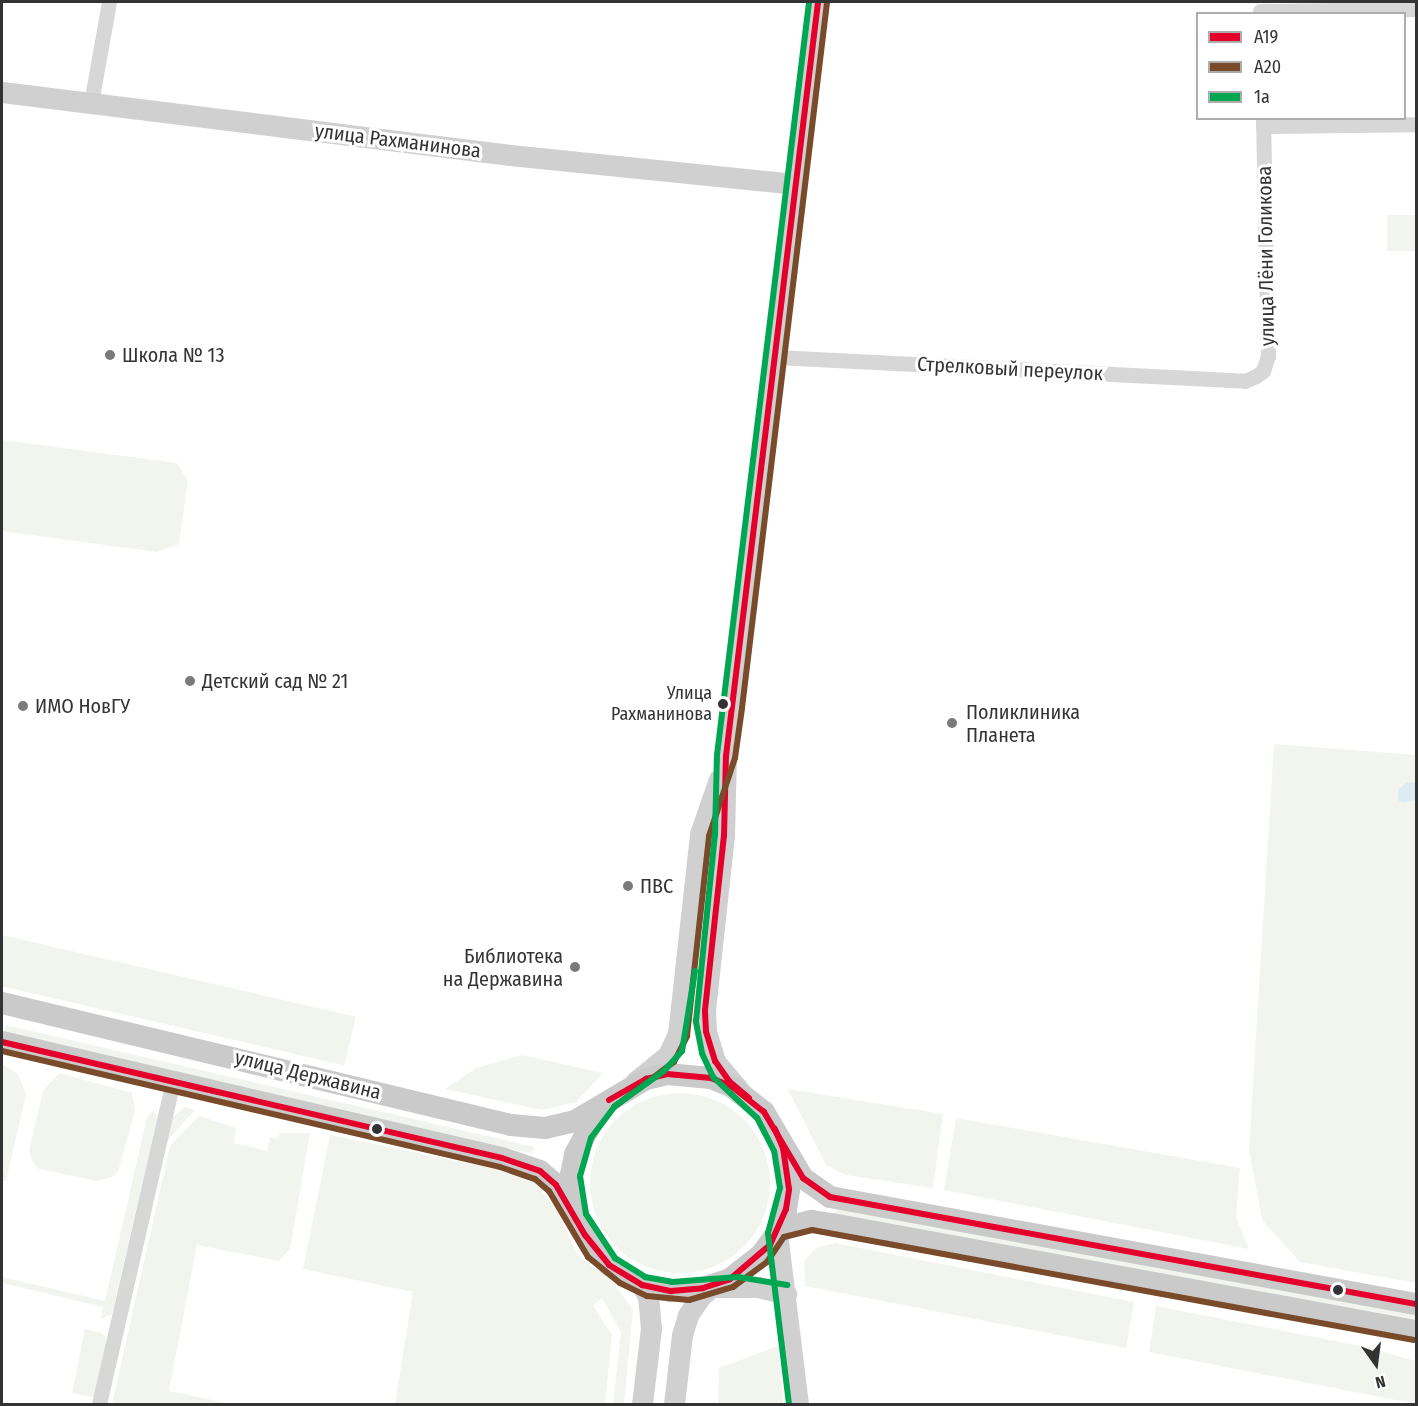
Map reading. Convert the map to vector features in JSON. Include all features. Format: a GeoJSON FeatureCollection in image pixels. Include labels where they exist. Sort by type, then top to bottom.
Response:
{"type":"FeatureCollection","features":[{"type":"Feature","properties":{"kind":"main road"},"geometry":{"type":"LineString","coordinates":[[749,1098],[729,1081],[715,1061],[705,1021],[723,836],[726,756],[818,2]]}},
{"type":"Feature","properties":{"kind":"main road","name":"улица Рахманинова"},"geometry":{"type":"LineString","coordinates":[[2,92],[510,155],[795,184]]}},
{"type":"Feature","properties":{"kind":"main road"},"geometry":{"type":"LineString","coordinates":[[617,1094],[668,1055],[678,1034],[700,834],[726,756]]}},
{"type":"Feature","properties":{"kind":"main road","name":"улица Державина"},"geometry":{"type":"LineString","coordinates":[[2,1003],[511,1125],[545,1128],[575,1122],[617,1094],[656,1077],[689,1074],[731,1086],[749,1098],[775,1129],[803,1178],[830,1197],[1416,1304]]}},
{"type":"Feature","properties":{"kind":"main road","name":"улица Державина"},"geometry":{"type":"LineString","coordinates":[[2,1042],[502,1158],[540,1172],[556,1185],[602,1258],[642,1285],[670,1291],[711,1287],[747,1269],[778,1231],[789,1189],[786,1158],[775,1129]]}},
{"type":"Feature","properties":{"kind":"main road","name":"улица Державина"},"geometry":{"type":"LineString","coordinates":[[577,1217],[572,1196],[575,1154],[583,1134],[617,1094]]}},
{"type":"Feature","properties":{"kind":"main road"},"geometry":{"type":"LineString","coordinates":[[798,1404],[778,1231],[812,1221],[1416,1331]]}},
{"type":"Feature","properties":{"kind":"main road"},"geometry":{"type":"LineString","coordinates":[[642,1285],[648,1297],[651,1329],[642,1404]]}},
{"type":"Feature","properties":{"kind":"main road"},"geometry":{"type":"LineString","coordinates":[[674,1404],[688,1315],[711,1287],[758,1287],[786,1294]]}},
{"type":"Feature","properties":{"kind":"street"},"geometry":{"type":"LineString","coordinates":[[91,103],[108,2]]}},
{"type":"Feature","properties":{"kind":"street"},"geometry":{"type":"LineString","coordinates":[[1260,9],[1416,9]]}},
{"type":"Feature","properties":{"kind":"street"},"geometry":{"type":"LineString","coordinates":[[1263,122],[1416,124]]}},
{"type":"Feature","properties":{"kind":"street","name":"улица Лёни Голикова"},"geometry":{"type":"LineString","coordinates":[[1245,381],[1263,371],[1268,356],[1263,122]]}},
{"type":"Feature","properties":{"kind":"street","name":"Стрелковый переулок"},"geometry":{"type":"LineString","coordinates":[[776,357],[1245,381]]}},
{"type":"Feature","properties":{"kind":"street"},"geometry":{"type":"LineString","coordinates":[[99,1404],[173,1082]]}},
{"type":"Feature","properties":{"kind":"shaded area"},"geometry":{"type":"Polygon","coordinates":[[[1387,215],[1416,215],[1416,251],[1387,251],[1387,215]]]}},
{"type":"Feature","properties":{"kind":"shaded area"},"geometry":{"type":"Polygon","coordinates":[[[2,440],[177,463],[188,481],[179,544],[157,552],[2,531],[2,440]]]}},
{"type":"Feature","properties":{"kind":"shaded area"},"geometry":{"type":"Polygon","coordinates":[[[1274,744],[1416,755],[1416,1283],[1300,1262],[1262,1220],[1249,1149],[1274,744]]]}},
{"type":"Feature","properties":{"kind":"shaded area"},"geometry":{"type":"Polygon","coordinates":[[[1416,782],[1416,800],[1402,803],[1398,800],[1399,789],[1406,783],[1416,782]]]}},
{"type":"Feature","properties":{"kind":"shaded area"},"geometry":{"type":"Polygon","coordinates":[[[2,935],[356,1017],[344,1065],[2,986],[2,935]]]}},
{"type":"Feature","properties":{"kind":"shaded area"},"geometry":{"type":"Polygon","coordinates":[[[6,1025],[534,1147],[533,1154],[4,1032],[6,1025]]]}},
{"type":"Feature","properties":{"kind":"shaded area"},"geometry":{"type":"Polygon","coordinates":[[[522,1055],[603,1073],[576,1102],[542,1110],[445,1089],[476,1068],[522,1055]]]}},
{"type":"Feature","properties":{"kind":"shaded area"},"geometry":{"type":"Polygon","coordinates":[[[2,1064],[18,1074],[26,1094],[6,1181],[2,1181],[2,1064]]]}},
{"type":"Feature","properties":{"kind":"shaded area"},"geometry":{"type":"Polygon","coordinates":[[[59,1073],[132,1093],[135,1110],[118,1172],[110,1178],[97,1181],[39,1169],[33,1163],[29,1150],[43,1091],[59,1073]]]}},
{"type":"Feature","properties":{"kind":"shaded area"},"geometry":{"type":"Polygon","coordinates":[[[788,1089],[943,1114],[933,1188],[846,1175],[826,1165],[788,1089]]]}},
{"type":"Feature","properties":{"kind":"shaded area"},"geometry":{"type":"Polygon","coordinates":[[[680,1093],[698,1094],[715,1100],[744,1119],[763,1148],[769,1165],[769,1201],[763,1218],[744,1247],[715,1266],[698,1272],[680,1273],[662,1272],[645,1266],[616,1247],[597,1218],[591,1201],[590,1183],[591,1165],[597,1148],[616,1119],[645,1100],[662,1094],[680,1093]]]}},
{"type":"Feature","properties":{"kind":"shaded area"},"geometry":{"type":"Polygon","coordinates":[[[185,1107],[195,1110],[165,1143],[172,1118],[185,1107]]]}},
{"type":"Feature","properties":{"kind":"shaded area"},"geometry":{"type":"Polygon","coordinates":[[[154,1110],[157,1119],[112,1314],[101,1319],[103,1307],[2,1283],[2,1277],[105,1301],[147,1117],[154,1110]]]}},
{"type":"Feature","properties":{"kind":"shaded area"},"geometry":{"type":"Polygon","coordinates":[[[199,1116],[236,1128],[234,1143],[267,1151],[270,1137],[278,1139],[280,1133],[310,1133],[290,1249],[279,1261],[197,1245],[169,1391],[231,1404],[112,1404],[170,1146],[199,1116]]]}},
{"type":"Feature","properties":{"kind":"shaded area"},"geometry":{"type":"Polygon","coordinates":[[[956,1118],[1240,1168],[1236,1217],[1249,1249],[944,1190],[956,1118]]]}},
{"type":"Feature","properties":{"kind":"shaded area"},"geometry":{"type":"Polygon","coordinates":[[[330,1135],[529,1176],[556,1209],[578,1255],[612,1281],[633,1310],[624,1404],[613,1404],[621,1332],[602,1298],[593,1306],[612,1335],[605,1404],[395,1404],[413,1292],[303,1269],[330,1135]]]}},
{"type":"Feature","properties":{"kind":"shaded area"},"geometry":{"type":"Polygon","coordinates":[[[837,1206],[1416,1308],[1415,1319],[835,1217],[837,1206]]]}},
{"type":"Feature","properties":{"kind":"shaded area"},"geometry":{"type":"Polygon","coordinates":[[[835,1243],[1134,1302],[1126,1348],[805,1286],[804,1261],[816,1248],[835,1243]]]}},
{"type":"Feature","properties":{"kind":"shaded area"},"geometry":{"type":"Polygon","coordinates":[[[1156,1306],[1365,1347],[1416,1361],[1416,1404],[1149,1352],[1156,1306]]]}},
{"type":"Feature","properties":{"kind":"shaded area"},"geometry":{"type":"Polygon","coordinates":[[[85,1329],[102,1333],[108,1342],[96,1398],[72,1393],[85,1329]]]}},
{"type":"Feature","properties":{"kind":"shaded area"},"geometry":{"type":"Polygon","coordinates":[[[778,1346],[783,1404],[718,1404],[719,1368],[778,1346]]]}},
{"type":"Feature","properties":{"kind":"transit line","name":"1a"},"geometry":{"type":"LineString","coordinates":[[789,1404],[768,1233],[780,1188],[774,1151],[757,1118],[713,1077],[702,1053],[696,1021],[715,835],[717,755],[809,2]]}},
{"type":"Feature","properties":{"kind":"transit line","name":"A19"},"geometry":{"type":"LineString","coordinates":[[749,1098],[729,1081],[715,1061],[706,1031],[705,1010],[724,836],[726,756],[818,2]]}},
{"type":"Feature","properties":{"kind":"transit line","name":"А20"},"geometry":{"type":"LineString","coordinates":[[614,1107],[674,1062],[687,1036],[709,836],[735,758],[742,708],[827,3]]}},
{"type":"Feature","properties":{"kind":"transit line","name":"1a"},"geometry":{"type":"LineString","coordinates":[[695,971],[682,1051],[664,1071],[615,1106],[591,1138],[580,1176],[586,1214],[615,1258],[645,1277],[672,1282],[738,1277],[787,1285]]}},
{"type":"Feature","properties":{"kind":"transit line","name":"A19"},"geometry":{"type":"LineString","coordinates":[[2,1042],[502,1158],[540,1171],[556,1185],[585,1235],[609,1265],[642,1285],[671,1291],[703,1288],[730,1279],[770,1245],[786,1209],[789,1189],[783,1148],[775,1129]]}},
{"type":"Feature","properties":{"kind":"transit line","name":"А20"},"geometry":{"type":"LineString","coordinates":[[2,1051],[500,1167],[535,1179],[549,1191],[588,1257],[620,1283],[647,1296],[689,1300],[733,1287],[767,1262],[784,1237],[812,1230],[1414,1340]]}},
{"type":"Feature","properties":{"kind":"transit line","name":"A19"},"geometry":{"type":"LineString","coordinates":[[609,1100],[646,1079],[667,1074],[711,1078],[731,1086],[764,1112],[803,1178],[830,1197],[1416,1304]]}},
{"type":"Feature","properties":{"kind":"place","name":"Школа № 13"},"geometry":{"type":"Point","coordinates":[110,355]}},
{"type":"Feature","properties":{"kind":"place","name":"Детский сад № 21"},"geometry":{"type":"Point","coordinates":[190,681]}},
{"type":"Feature","properties":{"kind":"place","name":"Улица Рахманинова"},"geometry":{"type":"Point","coordinates":[723,704]}},
{"type":"Feature","properties":{"kind":"place","name":"ИМО НовГУ"},"geometry":{"type":"Point","coordinates":[23,706]}},
{"type":"Feature","properties":{"kind":"place","name":"Поликлиника Планета"},"geometry":{"type":"Point","coordinates":[952,723]}},
{"type":"Feature","properties":{"kind":"place","name":"ПВС"},"geometry":{"type":"Point","coordinates":[628,886]}},
{"type":"Feature","properties":{"kind":"place","name":"Библиотека на Державина"},"geometry":{"type":"Point","coordinates":[575,967]}}]}
